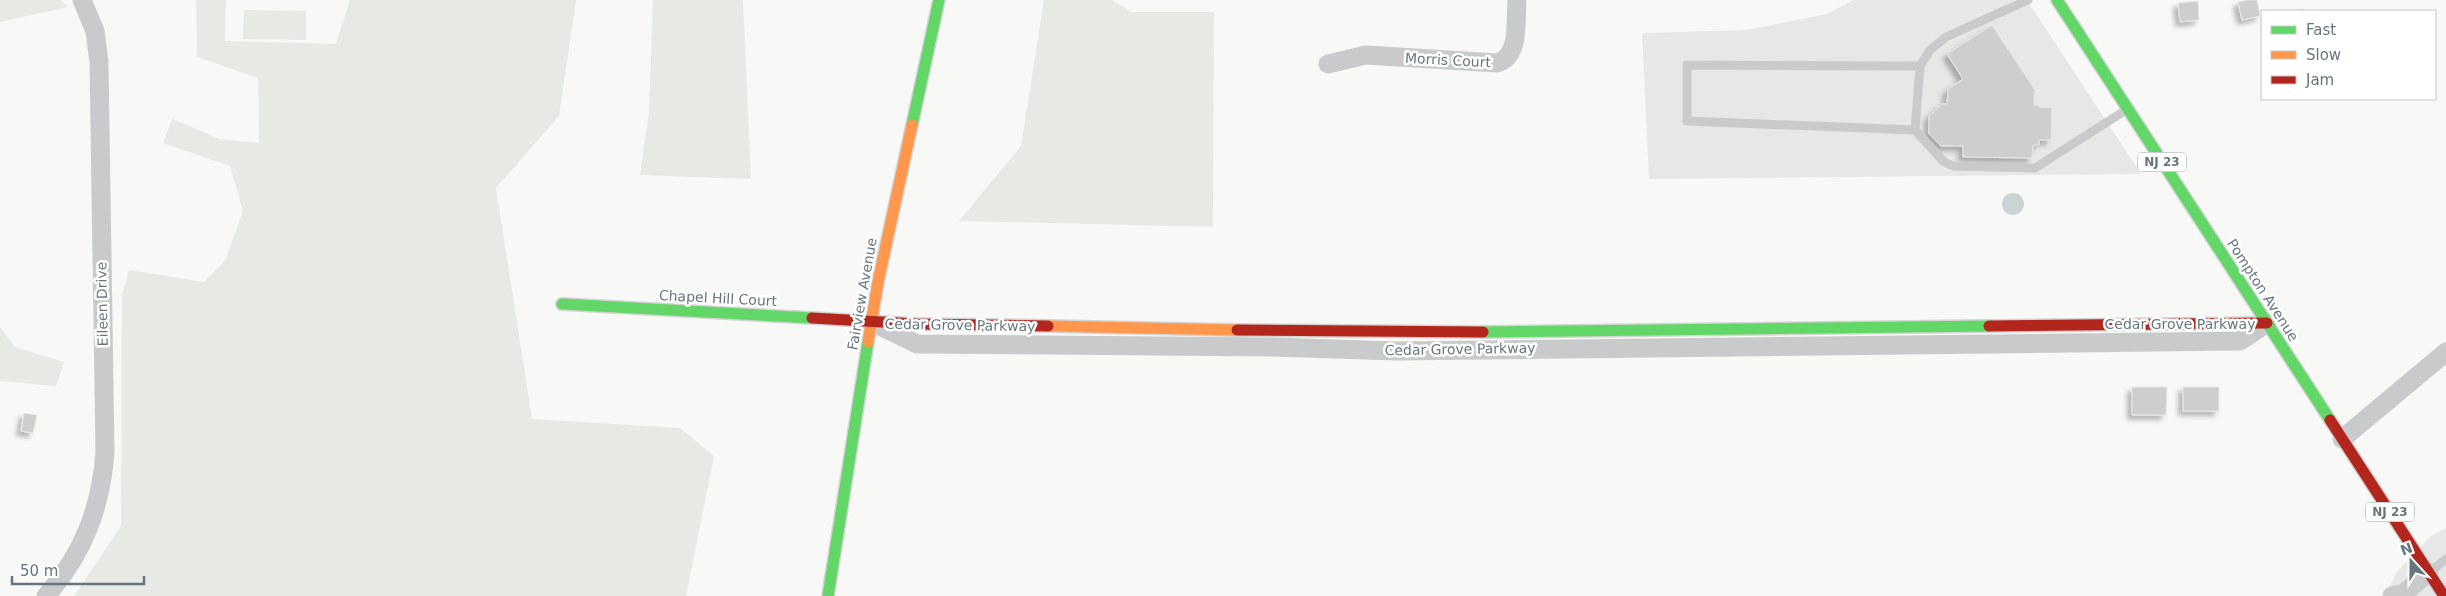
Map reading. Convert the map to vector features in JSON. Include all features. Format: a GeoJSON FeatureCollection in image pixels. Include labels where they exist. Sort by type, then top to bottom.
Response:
{"type":"FeatureCollection","features":[{"type":"Feature","properties":{"kind":"main road","name":"Fairview Avenue"},"geometry":{"type":"LineString","coordinates":[[828,596],[878,282],[939,0]]}},
{"type":"Feature","properties":{"kind":"main road","name":"Pompton Avenue"},"geometry":{"type":"LineString","coordinates":[[2058,0],[2444,596]]}},
{"type":"Feature","properties":{"kind":"main road","name":"Chapel Hill Court"},"geometry":{"type":"LineString","coordinates":[[562,304],[872,323]]}},
{"type":"Feature","properties":{"kind":"street","name":"Eileen Drive"},"geometry":{"type":"LineString","coordinates":[[46,596],[61,579],[85,540],[100,497],[104,467],[99,62],[95,30],[82,0]]}},
{"type":"Feature","properties":{"kind":"street","name":"Morris Court"},"geometry":{"type":"LineString","coordinates":[[1328,64],[1366,55],[1497,63],[1504,61],[1509,57],[1514,46],[1516,0]]}},
{"type":"Feature","properties":{"kind":"street","name":"Cedar Grove Parkway"},"geometry":{"type":"LineString","coordinates":[[872,323],[917,344],[1118,336],[1344,341],[2033,334],[2240,341],[2267,324]]}},
{"type":"Feature","properties":{"kind":"street"},"geometry":{"type":"LineString","coordinates":[[2342,439],[2446,352]]}},
{"type":"Feature","properties":{"kind":"street"},"geometry":{"type":"LineString","coordinates":[[2392,596],[2404,593],[2429,572]]}},
{"type":"Feature","properties":{"kind":"lane"},"geometry":{"type":"LineString","coordinates":[[1915,130],[1920,66],[1930,50],[1946,37],[2028,0]]}},
{"type":"Feature","properties":{"kind":"lane"},"geometry":{"type":"LineString","coordinates":[[1920,66],[1687,65],[1687,121],[1915,130],[1944,162],[1953,166],[2035,168],[2128,109]]}},
{"type":"Feature","properties":{"kind":"lane"},"geometry":{"type":"LineString","coordinates":[[2429,572],[2446,558]]}},
{"type":"Feature","properties":{"kind":"shaded area"},"geometry":{"type":"Polygon","coordinates":[[[0,0],[60,0],[68,7],[0,22],[0,0]]]}},
{"type":"Feature","properties":{"kind":"shaded area"},"geometry":{"type":"Polygon","coordinates":[[[196,0],[226,0],[225,41],[336,44],[350,0],[576,0],[559,116],[496,188],[532,419],[680,428],[714,456],[686,596],[74,596],[121,526],[122,295],[129,270],[204,282],[225,261],[243,211],[230,166],[163,143],[172,119],[220,139],[259,143],[258,78],[197,57],[196,0]]]}},
{"type":"Feature","properties":{"kind":"shaded area"},"geometry":{"type":"Polygon","coordinates":[[[653,0],[743,0],[751,179],[640,175],[649,112],[653,0]]]}},
{"type":"Feature","properties":{"kind":"shaded area"},"geometry":{"type":"Polygon","coordinates":[[[1044,0],[1112,0],[1132,12],[1214,12],[1213,227],[959,221],[1021,146],[1044,0]]]}},
{"type":"Feature","properties":{"kind":"shaded area"},"geometry":{"type":"Polygon","coordinates":[[[1853,0],[2027,0],[2141,174],[1649,179],[1642,33],[1746,30],[1827,14],[1853,0]]]}},
{"type":"Feature","properties":{"kind":"shaded area"},"geometry":{"type":"Polygon","coordinates":[[[244,10],[306,11],[306,40],[243,39],[244,10]]]}},
{"type":"Feature","properties":{"kind":"shaded area"},"geometry":{"type":"Polygon","coordinates":[[[2013,193],[2021,196],[2024,204],[2021,212],[2013,215],[2005,212],[2002,204],[2005,196],[2013,193]]]}},
{"type":"Feature","properties":{"kind":"shaded area"},"geometry":{"type":"Polygon","coordinates":[[[0,327],[15,347],[64,362],[56,386],[0,381],[0,327]]]}},
{"type":"Feature","properties":{"kind":"shaded area"},"geometry":{"type":"Polygon","coordinates":[[[2446,528],[2446,596],[2385,596],[2397,572],[2431,536],[2446,528]]]}},
{"type":"Feature","properties":{"kind":"building"},"geometry":{"type":"Polygon","coordinates":[[[2257,0],[2260,16],[2242,20],[2238,2],[2257,0]]]}},
{"type":"Feature","properties":{"kind":"building"},"geometry":{"type":"Polygon","coordinates":[[[2198,1],[2199,20],[2180,22],[2178,3],[2198,1]]]}},
{"type":"Feature","properties":{"kind":"building"},"geometry":{"type":"Polygon","coordinates":[[[1992,25],[2035,90],[2034,105],[2052,108],[2051,140],[2039,140],[2039,145],[2033,145],[2032,158],[1963,157],[1963,146],[1941,146],[1929,134],[1929,116],[1942,104],[1947,104],[1948,89],[1963,79],[1947,54],[1992,25]]]}},
{"type":"Feature","properties":{"kind":"building"},"geometry":{"type":"Polygon","coordinates":[[[2132,387],[2167,387],[2166,415],[2132,415],[2132,387]]]}},
{"type":"Feature","properties":{"kind":"building"},"geometry":{"type":"Polygon","coordinates":[[[2183,387],[2219,387],[2219,411],[2183,411],[2183,387]]]}},
{"type":"Feature","properties":{"kind":"building"},"geometry":{"type":"Polygon","coordinates":[[[24,413],[37,415],[33,433],[21,431],[24,413]]]}},
{"type":"Feature","properties":{"kind":"traffic: fast"},"geometry":{"type":"LineString","coordinates":[[912,125],[939,0]]}},
{"type":"Feature","properties":{"kind":"traffic: fast"},"geometry":{"type":"LineString","coordinates":[[2057,0],[2330,420]]}},
{"type":"Feature","properties":{"kind":"traffic: fast"},"geometry":{"type":"LineString","coordinates":[[562,304],[812,318]]}},
{"type":"Feature","properties":{"kind":"traffic: fast"},"geometry":{"type":"LineString","coordinates":[[1483,332],[1989,326]]}},
{"type":"Feature","properties":{"kind":"traffic: fast"},"geometry":{"type":"LineString","coordinates":[[828,596],[868,342]]}},
{"type":"Feature","properties":{"kind":"traffic: slow"},"geometry":{"type":"LineString","coordinates":[[868,342],[878,282],[912,125]]}},
{"type":"Feature","properties":{"kind":"traffic: slow"},"geometry":{"type":"LineString","coordinates":[[1048,326],[1237,330]]}},
{"type":"Feature","properties":{"kind":"traffic: jam"},"geometry":{"type":"LineString","coordinates":[[812,318],[916,324],[1048,326]]}},
{"type":"Feature","properties":{"kind":"traffic: jam"},"geometry":{"type":"LineString","coordinates":[[1989,326],[2267,323]]}},
{"type":"Feature","properties":{"kind":"traffic: jam"},"geometry":{"type":"LineString","coordinates":[[1237,330],[1483,332]]}},
{"type":"Feature","properties":{"kind":"traffic: jam"},"geometry":{"type":"LineString","coordinates":[[2330,420],[2444,596]]}}]}
